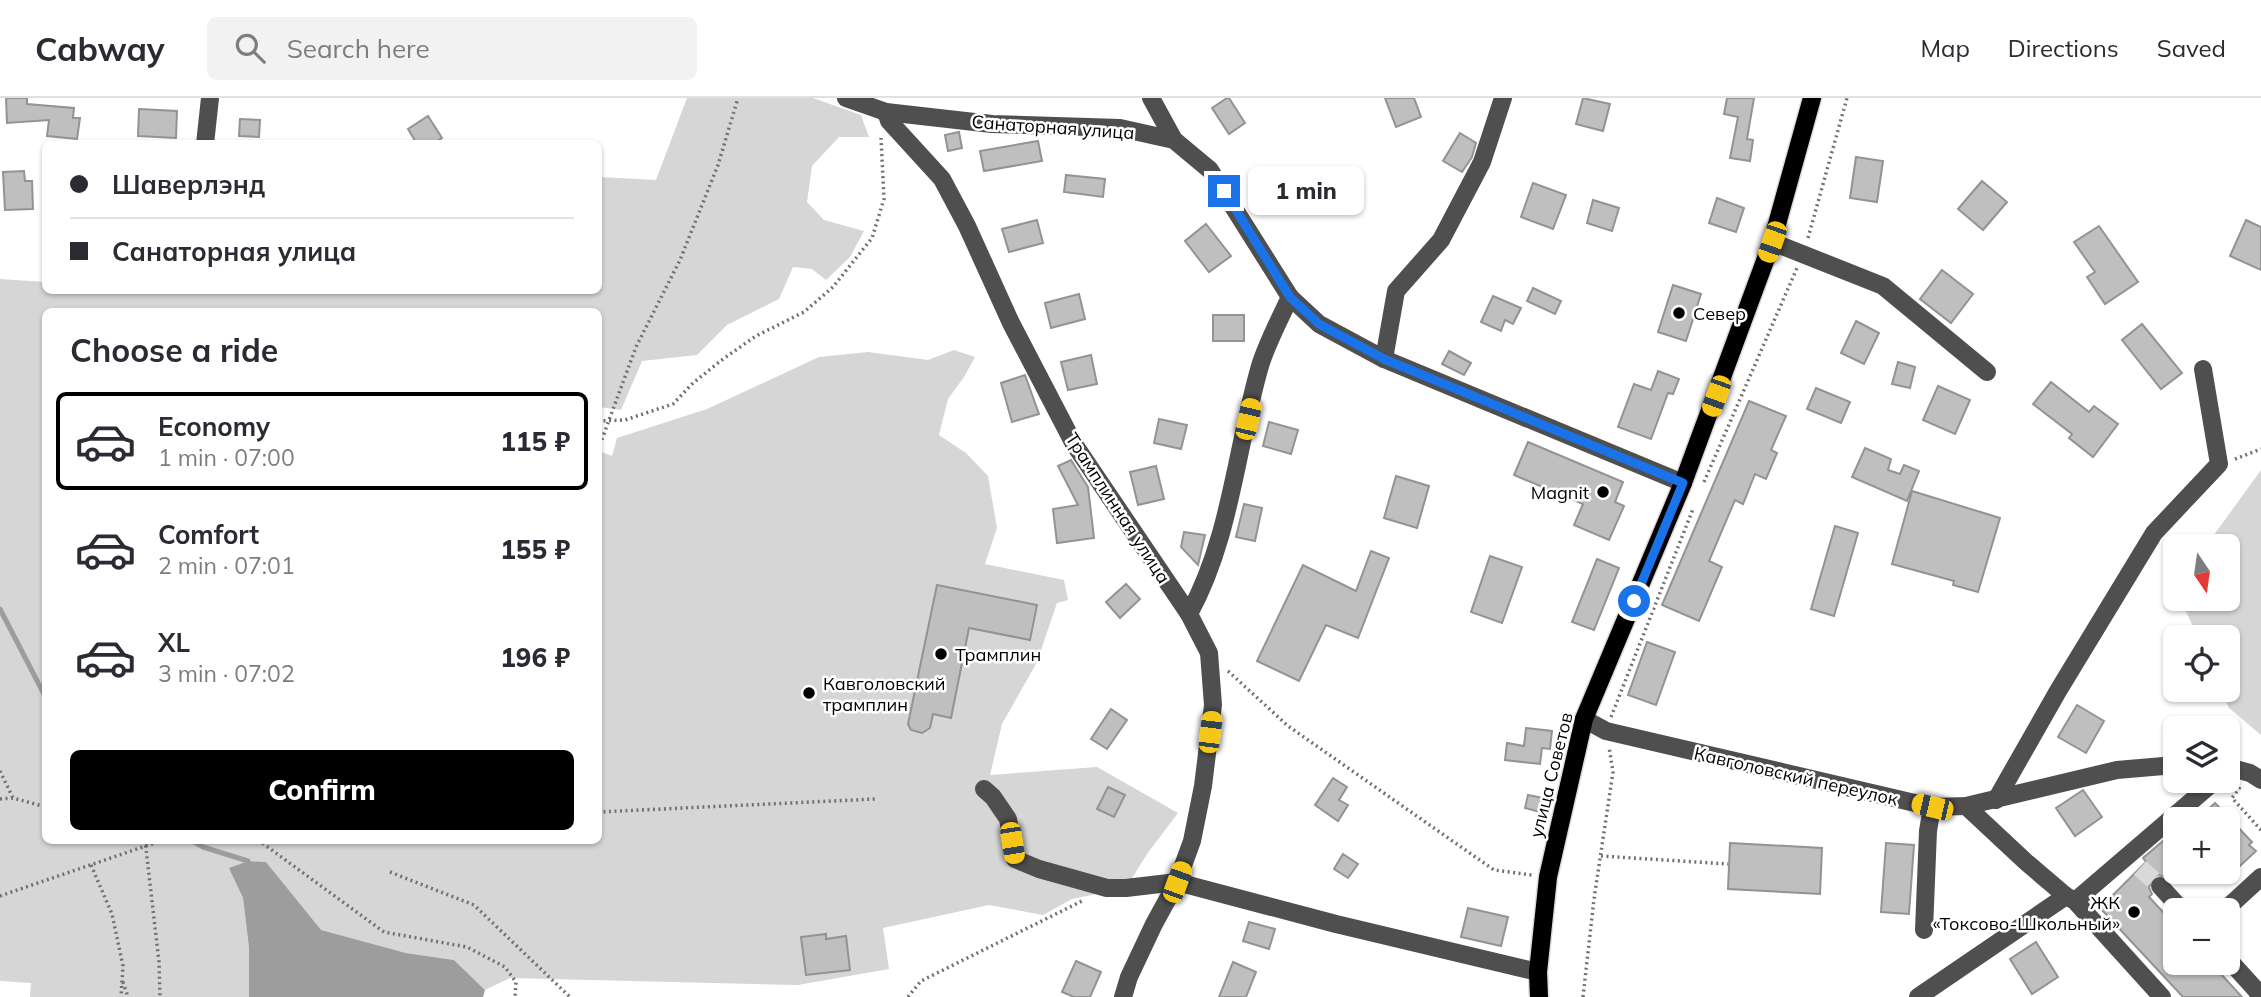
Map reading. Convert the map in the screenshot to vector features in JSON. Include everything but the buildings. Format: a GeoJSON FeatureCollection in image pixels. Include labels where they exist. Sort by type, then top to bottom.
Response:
{"type":"FeatureCollection","features":[{"type":"Feature","properties":{"kind":"main road","name":"улица Советов"},"geometry":{"type":"LineString","coordinates":[[1539,997],[1538,972],[1548,877],[1584,719],[1683,483],[1772,242],[1812,98]]}},
{"type":"Feature","properties":{"kind":"street"},"geometry":{"type":"LineString","coordinates":[[205,140],[210,98]]}},
{"type":"Feature","properties":{"kind":"street","name":"Санаторная улица"},"geometry":{"type":"LineString","coordinates":[[846,98],[888,117],[1120,128],[1174,141],[1210,170],[1290,297],[1319,324],[1384,359],[1683,483]]}},
{"type":"Feature","properties":{"kind":"street"},"geometry":{"type":"LineString","coordinates":[[1151,98],[1174,141]]}},
{"type":"Feature","properties":{"kind":"street"},"geometry":{"type":"LineString","coordinates":[[1384,359],[1396,291],[1441,240],[1482,162],[1503,98]]}},
{"type":"Feature","properties":{"kind":"street","name":"Трамплинная улица"},"geometry":{"type":"LineString","coordinates":[[888,117],[942,179],[968,226],[1011,323],[1074,444],[1189,614],[1209,653]]}},
{"type":"Feature","properties":{"kind":"street"},"geometry":{"type":"LineString","coordinates":[[1772,242],[1883,286],[1987,372]]}},
{"type":"Feature","properties":{"kind":"street"},"geometry":{"type":"LineString","coordinates":[[1189,614],[1205,585],[1223,527],[1261,364],[1290,297]]}},
{"type":"Feature","properties":{"kind":"street"},"geometry":{"type":"LineString","coordinates":[[1996,800],[2058,691],[2154,533],[2220,464],[2203,369]]}},
{"type":"Feature","properties":{"kind":"street"},"geometry":{"type":"LineString","coordinates":[[1123,997],[1129,977],[1177,882],[1192,841],[1203,786],[1213,705],[1209,653]]}},
{"type":"Feature","properties":{"kind":"street","name":"Кавголовский переулок"},"geometry":{"type":"LineString","coordinates":[[1584,719],[1605,731],[1932,807],[1966,806],[2117,770],[2163,766]]}},
{"type":"Feature","properties":{"kind":"street"},"geometry":{"type":"LineString","coordinates":[[984,789],[1008,819],[1014,859],[1039,869],[1107,888],[1177,882],[1336,924],[1538,972]]}},
{"type":"Feature","properties":{"kind":"street"},"geometry":{"type":"LineString","coordinates":[[1918,997],[2134,861],[2203,793]]}},
{"type":"Feature","properties":{"kind":"street"},"geometry":{"type":"LineString","coordinates":[[1966,806],[2070,899],[2162,997]]}},
{"type":"Feature","properties":{"kind":"street"},"geometry":{"type":"LineString","coordinates":[[1924,930],[1928,831],[1932,807]]}},
{"type":"Feature","properties":{"kind":"street"},"geometry":{"type":"LineString","coordinates":[[2238,898],[2261,877]]}},
{"type":"Feature","properties":{"kind":"street"},"geometry":{"type":"LineString","coordinates":[[2160,886],[2171,898]]}},
{"type":"Feature","properties":{"kind":"street"},"geometry":{"type":"LineString","coordinates":[[2240,972],[2259,997]]}},
{"type":"Feature","properties":{"kind":"path"},"geometry":{"type":"LineString","coordinates":[[602,440],[636,347],[681,260],[718,165],[738,98]]}},
{"type":"Feature","properties":{"kind":"path"},"geometry":{"type":"LineString","coordinates":[[1701,488],[1804,254],[1847,98]]}},
{"type":"Feature","properties":{"kind":"path"},"geometry":{"type":"LineString","coordinates":[[602,421],[625,420],[673,404],[692,383],[723,359],[756,336],[804,312],[833,287],[872,238],[884,199],[881,132],[888,117]]}},
{"type":"Feature","properties":{"kind":"path"},"geometry":{"type":"LineString","coordinates":[[2220,464],[2261,449]]}},
{"type":"Feature","properties":{"kind":"path"},"geometry":{"type":"LineString","coordinates":[[1583,997],[1613,772],[1605,731],[1696,501]]}},
{"type":"Feature","properties":{"kind":"path"},"geometry":{"type":"LineString","coordinates":[[1209,653],[1287,726],[1494,870],[1548,877]]}},
{"type":"Feature","properties":{"kind":"path"},"geometry":{"type":"LineString","coordinates":[[0,771],[13,798]]}},
{"type":"Feature","properties":{"kind":"path"},"geometry":{"type":"LineString","coordinates":[[2257,773],[2232,797],[2261,831]]}},
{"type":"Feature","properties":{"kind":"path"},"geometry":{"type":"LineString","coordinates":[[0,799],[13,798],[42,806]]}},
{"type":"Feature","properties":{"kind":"path"},"geometry":{"type":"LineString","coordinates":[[602,812],[875,799]]}},
{"type":"Feature","properties":{"kind":"path"},"geometry":{"type":"LineString","coordinates":[[0,895],[91,865],[141,844]]}},
{"type":"Feature","properties":{"kind":"path"},"geometry":{"type":"LineString","coordinates":[[146,844],[146,865],[159,962],[160,997]]}},
{"type":"Feature","properties":{"kind":"path"},"geometry":{"type":"LineString","coordinates":[[263,844],[384,932],[467,947],[505,967],[516,982],[515,997]]}},
{"type":"Feature","properties":{"kind":"path"},"geometry":{"type":"LineString","coordinates":[[1601,856],[1728,864]]}},
{"type":"Feature","properties":{"kind":"path"},"geometry":{"type":"LineString","coordinates":[[91,865],[112,914],[123,966],[121,997]]}},
{"type":"Feature","properties":{"kind":"path"},"geometry":{"type":"LineString","coordinates":[[390,872],[474,905],[570,997]]}},
{"type":"Feature","properties":{"kind":"path"},"geometry":{"type":"LineString","coordinates":[[908,997],[920,981],[1107,888]]}},
{"type":"Feature","properties":{"kind":"path"},"geometry":{"type":"LineString","coordinates":[[122,979],[128,997]]}},
{"type":"Feature","properties":{"kind":"shaded area","name":"Кавголовский трамплин"},"geometry":{"type":"Polygon","coordinates":[[[687,98],[813,98],[861,115],[869,137],[839,137],[812,166],[807,202],[824,220],[864,231],[850,257],[826,280],[812,269],[793,267],[779,299],[727,325],[697,355],[642,361],[621,410],[602,407],[602,308],[42,308],[42,844],[602,844],[602,452],[612,456],[617,438],[707,409],[819,357],[868,352],[928,360],[954,350],[975,357],[948,399],[939,435],[966,453],[988,476],[997,528],[985,564],[1064,580],[1068,600],[1057,603],[1037,662],[1002,724],[990,775],[1097,767],[1178,813],[1147,854],[1126,888],[1072,899],[1043,915],[989,905],[883,928],[889,969],[798,985],[510,978],[485,990],[454,960],[406,953],[320,930],[266,862],[248,861],[230,868],[243,898],[249,948],[249,997],[30,997],[31,983],[0,981],[0,279],[42,282],[42,294],[602,294],[602,177],[656,180],[687,98]]]}},
{"type":"Feature","properties":{"kind":"shaded area"},"geometry":{"type":"Polygon","coordinates":[[[2261,470],[2261,735],[2229,708],[2226,702],[2240,702],[2240,625],[2192,625],[2186,611],[2240,611],[2240,534],[2215,534],[2261,470]]]}},
{"type":"Feature","properties":{"kind":"shaded area"},"geometry":{"type":"Polygon","coordinates":[[[248,861],[266,862],[321,930],[406,953],[454,960],[485,990],[483,997],[249,997],[249,948],[243,898],[229,868],[248,861]]]}},
{"type":"Feature","properties":{"kind":"waterway"},"geometry":{"type":"LineString","coordinates":[[0,609],[42,690]]}},
{"type":"Feature","properties":{"kind":"waterway"},"geometry":{"type":"LineString","coordinates":[[198,844],[248,861]]}},
{"type":"Feature","properties":{"kind":"tunnel"},"geometry":{"type":"LineString","coordinates":[[2140,868],[2160,886]]}},
{"type":"Feature","properties":{"kind":"place","name":"Север"},"geometry":{"type":"Point","coordinates":[1679,313]}},
{"type":"Feature","properties":{"kind":"place","name":"Magnit"},"geometry":{"type":"Point","coordinates":[1603,492]}},
{"type":"Feature","properties":{"kind":"place","name":"Трамплин"},"geometry":{"type":"Point","coordinates":[941,654]}},
{"type":"Feature","properties":{"kind":"place","name":"Кавголовский трамплин"},"geometry":{"type":"Point","coordinates":[809,693]}},
{"type":"Feature","properties":{"kind":"place","name":"ЖК «Токсово-Школьный»"},"geometry":{"type":"Point","coordinates":[2134,912]}},
{"type":"Feature","properties":{"kind":"route"},"geometry":{"type":"LineString","coordinates":[[1224,191],[1290,297],[1319,324],[1384,359],[1683,483],[1634,601]]}}]}
